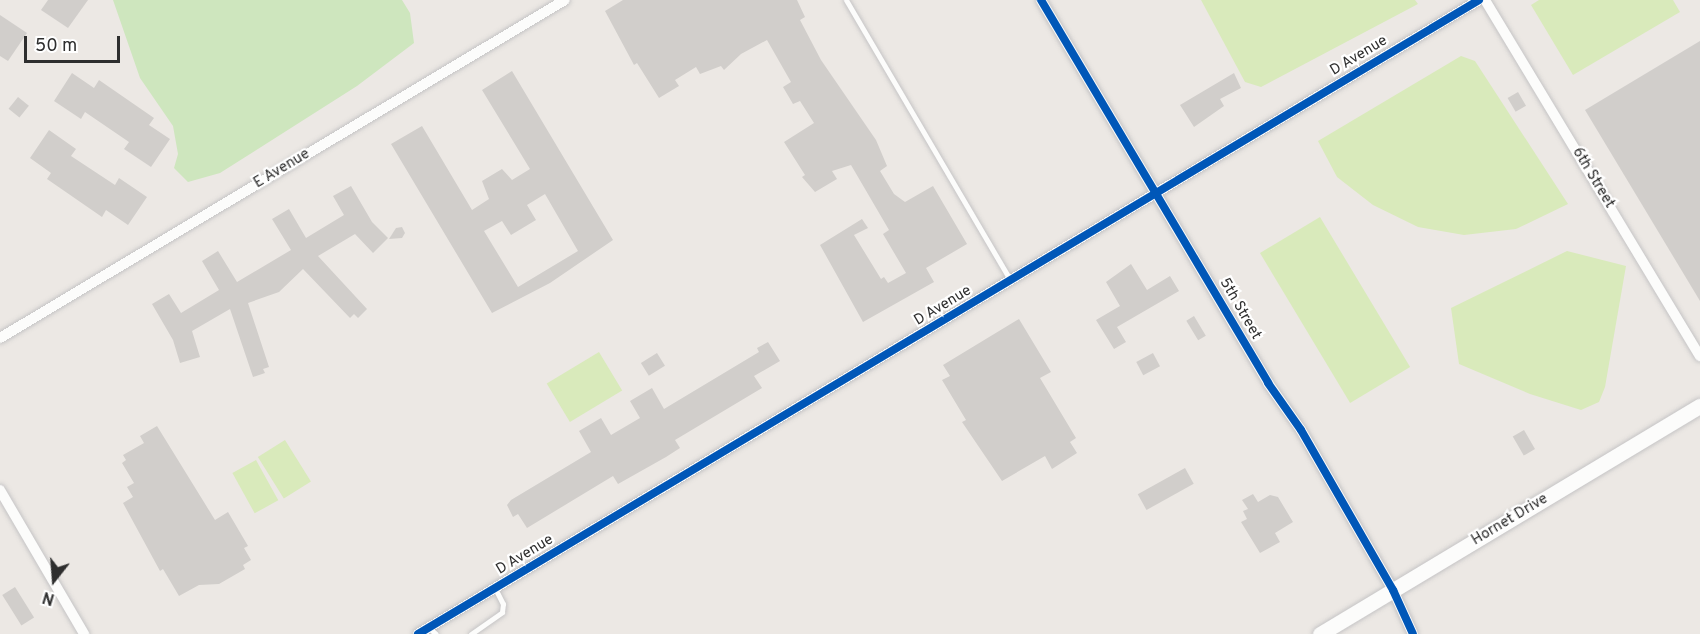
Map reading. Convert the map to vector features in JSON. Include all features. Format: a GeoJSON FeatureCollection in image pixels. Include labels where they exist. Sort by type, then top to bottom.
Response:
{"type":"FeatureCollection","features":[{"type":"Feature","properties":{"kind":"main road","name":"Hornet Drive"},"geometry":{"type":"LineString","coordinates":[[1320,634],[1700,406]]}},
{"type":"Feature","properties":{"kind":"street","name":"E Avenue"},"geometry":{"type":"LineString","coordinates":[[0,338],[565,0]]}},
{"type":"Feature","properties":{"kind":"street","name":"5th Street"},"geometry":{"type":"LineString","coordinates":[[1041,0],[1393,590],[1413,634]]}},
{"type":"Feature","properties":{"kind":"street","name":"D Avenue"},"geometry":{"type":"LineString","coordinates":[[418,634],[433,631],[495,588],[1011,281],[1155,191],[1479,0]]}},
{"type":"Feature","properties":{"kind":"street","name":"6th Street"},"geometry":{"type":"LineString","coordinates":[[1485,0],[1700,356]]}},
{"type":"Feature","properties":{"kind":"street"},"geometry":{"type":"LineString","coordinates":[[0,490],[84,634]]}},
{"type":"Feature","properties":{"kind":"lane"},"geometry":{"type":"LineString","coordinates":[[846,0],[1011,281]]}},
{"type":"Feature","properties":{"kind":"lane"},"geometry":{"type":"LineString","coordinates":[[471,634],[502,612],[503,604],[495,588]]}},
{"type":"Feature","properties":{"kind":"green space"},"geometry":{"type":"Polygon","coordinates":[[[113,0],[402,0],[410,13],[414,43],[357,86],[220,173],[188,182],[174,168],[178,154],[173,126],[140,78],[113,0]]]}},
{"type":"Feature","properties":{"kind":"green space"},"geometry":{"type":"Polygon","coordinates":[[[1201,0],[1415,0],[1418,4],[1261,87],[1245,82],[1201,0]]]}},
{"type":"Feature","properties":{"kind":"green space"},"geometry":{"type":"Polygon","coordinates":[[[1539,0],[1673,0],[1680,12],[1573,75],[1531,5],[1539,0]]]}},
{"type":"Feature","properties":{"kind":"green space"},"geometry":{"type":"Polygon","coordinates":[[[1461,56],[1475,61],[1568,204],[1516,229],[1464,235],[1418,227],[1373,205],[1337,177],[1318,141],[1461,56]]]}},
{"type":"Feature","properties":{"kind":"green space"},"geometry":{"type":"Polygon","coordinates":[[[1320,217],[1410,367],[1350,403],[1260,253],[1320,217]]]}},
{"type":"Feature","properties":{"kind":"green space"},"geometry":{"type":"Polygon","coordinates":[[[1567,251],[1626,266],[1605,387],[1599,402],[1581,410],[1530,394],[1459,364],[1451,308],[1567,251]]]}},
{"type":"Feature","properties":{"kind":"green space"},"geometry":{"type":"Polygon","coordinates":[[[599,352],[622,391],[570,422],[547,383],[599,352]]]}},
{"type":"Feature","properties":{"kind":"green space"},"geometry":{"type":"Polygon","coordinates":[[[285,440],[311,482],[284,499],[258,457],[285,440]]]}},
{"type":"Feature","properties":{"kind":"green space"},"geometry":{"type":"Polygon","coordinates":[[[256,460],[278,500],[255,513],[232,473],[256,460]]]}},
{"type":"Feature","properties":{"kind":"building"},"geometry":{"type":"Polygon","coordinates":[[[48,0],[88,0],[68,28],[41,10],[48,0]]]}},
{"type":"Feature","properties":{"kind":"building"},"geometry":{"type":"Polygon","coordinates":[[[623,0],[797,0],[805,17],[800,20],[821,60],[876,140],[887,166],[880,171],[894,194],[905,202],[933,186],[967,244],[926,268],[934,282],[863,322],[820,245],[862,219],[868,228],[854,235],[881,279],[884,277],[888,283],[906,273],[883,234],[889,230],[851,165],[832,171],[837,179],[815,192],[802,177],[805,175],[784,142],[814,123],[800,101],[793,104],[783,87],[791,82],[767,40],[741,54],[724,70],[721,66],[700,74],[696,67],[675,80],[679,86],[659,98],[637,63],[634,65],[605,11],[623,0]]]}},
{"type":"Feature","properties":{"kind":"building"},"geometry":{"type":"Polygon","coordinates":[[[0,15],[27,33],[8,61],[0,56],[0,15]]]}},
{"type":"Feature","properties":{"kind":"building"},"geometry":{"type":"Polygon","coordinates":[[[1700,41],[1700,301],[1585,110],[1700,41]]]}},
{"type":"Feature","properties":{"kind":"building"},"geometry":{"type":"Polygon","coordinates":[[[512,71],[613,240],[550,283],[492,313],[391,144],[422,126],[472,210],[489,199],[482,181],[502,169],[512,180],[530,169],[482,90],[512,71]],[[545,194],[527,205],[536,220],[511,235],[502,221],[484,231],[518,287],[578,251],[545,194]]]}},
{"type":"Feature","properties":{"kind":"building"},"geometry":{"type":"Polygon","coordinates":[[[72,73],[94,88],[99,80],[154,118],[149,125],[170,139],[151,167],[124,149],[129,142],[85,112],[81,119],[54,101],[72,73]]]}},
{"type":"Feature","properties":{"kind":"building"},"geometry":{"type":"Polygon","coordinates":[[[1234,73],[1241,88],[1220,99],[1224,106],[1194,127],[1180,105],[1234,73]]]}},
{"type":"Feature","properties":{"kind":"building"},"geometry":{"type":"Polygon","coordinates":[[[1518,92],[1526,106],[1516,112],[1508,98],[1518,92]]]}},
{"type":"Feature","properties":{"kind":"building"},"geometry":{"type":"Polygon","coordinates":[[[18,97],[29,106],[19,117],[9,109],[18,97]]]}},
{"type":"Feature","properties":{"kind":"building"},"geometry":{"type":"Polygon","coordinates":[[[49,130],[76,149],[71,156],[115,185],[119,178],[147,197],[128,225],[106,210],[102,217],[47,179],[51,173],[30,158],[49,130]]]}},
{"type":"Feature","properties":{"kind":"building"},"geometry":{"type":"Polygon","coordinates":[[[351,186],[372,222],[388,238],[373,253],[355,234],[318,256],[367,309],[358,318],[354,314],[350,318],[303,269],[279,292],[248,303],[269,367],[263,369],[265,373],[253,377],[230,309],[192,331],[200,357],[180,363],[173,340],[152,304],[169,294],[181,313],[219,290],[202,261],[218,251],[237,282],[291,250],[272,219],[289,209],[306,238],[344,215],[333,196],[351,186]]]}},
{"type":"Feature","properties":{"kind":"building"},"geometry":{"type":"Polygon","coordinates":[[[402,227],[405,233],[402,238],[389,239],[396,228],[402,227]]]}},
{"type":"Feature","properties":{"kind":"building"},"geometry":{"type":"Polygon","coordinates":[[[1131,264],[1147,290],[1170,276],[1179,291],[1117,327],[1126,342],[1114,349],[1096,320],[1120,306],[1106,282],[1131,264]]]}},
{"type":"Feature","properties":{"kind":"building"},"geometry":{"type":"Polygon","coordinates":[[[1194,316],[1206,336],[1198,340],[1186,321],[1194,316]]]}},
{"type":"Feature","properties":{"kind":"building"},"geometry":{"type":"Polygon","coordinates":[[[1019,319],[1051,372],[1040,378],[1076,438],[1070,442],[1077,453],[1052,469],[1045,456],[1002,481],[962,422],[966,420],[942,380],[950,376],[943,365],[1019,319]]]}},
{"type":"Feature","properties":{"kind":"building"},"geometry":{"type":"Polygon","coordinates":[[[768,342],[780,361],[754,376],[762,388],[675,440],[680,448],[618,484],[613,476],[527,528],[518,514],[513,517],[507,505],[511,500],[591,452],[579,431],[601,418],[611,435],[640,418],[630,401],[652,388],[664,409],[759,352],[757,348],[768,342]]]}},
{"type":"Feature","properties":{"kind":"building"},"geometry":{"type":"Polygon","coordinates":[[[657,353],[665,366],[649,376],[641,363],[657,353]]]}},
{"type":"Feature","properties":{"kind":"building"},"geometry":{"type":"Polygon","coordinates":[[[1153,353],[1160,366],[1143,375],[1136,362],[1153,353]]]}},
{"type":"Feature","properties":{"kind":"building"},"geometry":{"type":"Polygon","coordinates":[[[157,426],[215,520],[228,512],[248,546],[244,548],[251,560],[243,565],[245,569],[219,584],[199,585],[179,596],[163,569],[160,571],[123,503],[133,497],[127,487],[134,483],[122,463],[126,460],[123,455],[144,443],[140,436],[157,426]]]}},
{"type":"Feature","properties":{"kind":"building"},"geometry":{"type":"Polygon","coordinates":[[[1524,430],[1535,449],[1524,456],[1513,436],[1524,430]]]}},
{"type":"Feature","properties":{"kind":"building"},"geometry":{"type":"Polygon","coordinates":[[[1185,468],[1194,484],[1146,510],[1138,494],[1185,468]]]}},
{"type":"Feature","properties":{"kind":"building"},"geometry":{"type":"Polygon","coordinates":[[[1253,494],[1258,502],[1270,495],[1278,497],[1293,522],[1275,533],[1280,542],[1260,553],[1241,522],[1247,519],[1243,511],[1248,509],[1242,500],[1253,494]]]}},
{"type":"Feature","properties":{"kind":"building"},"geometry":{"type":"Polygon","coordinates":[[[15,587],[34,618],[21,625],[2,595],[15,587]]]}},
{"type":"Feature","properties":{"kind":"cycle path"},"geometry":{"type":"LineString","coordinates":[[1041,0],[1268,383],[1301,430],[1393,590],[1413,634]]}},
{"type":"Feature","properties":{"kind":"cycle path"},"geometry":{"type":"LineString","coordinates":[[418,634],[1479,0]]}}]}
